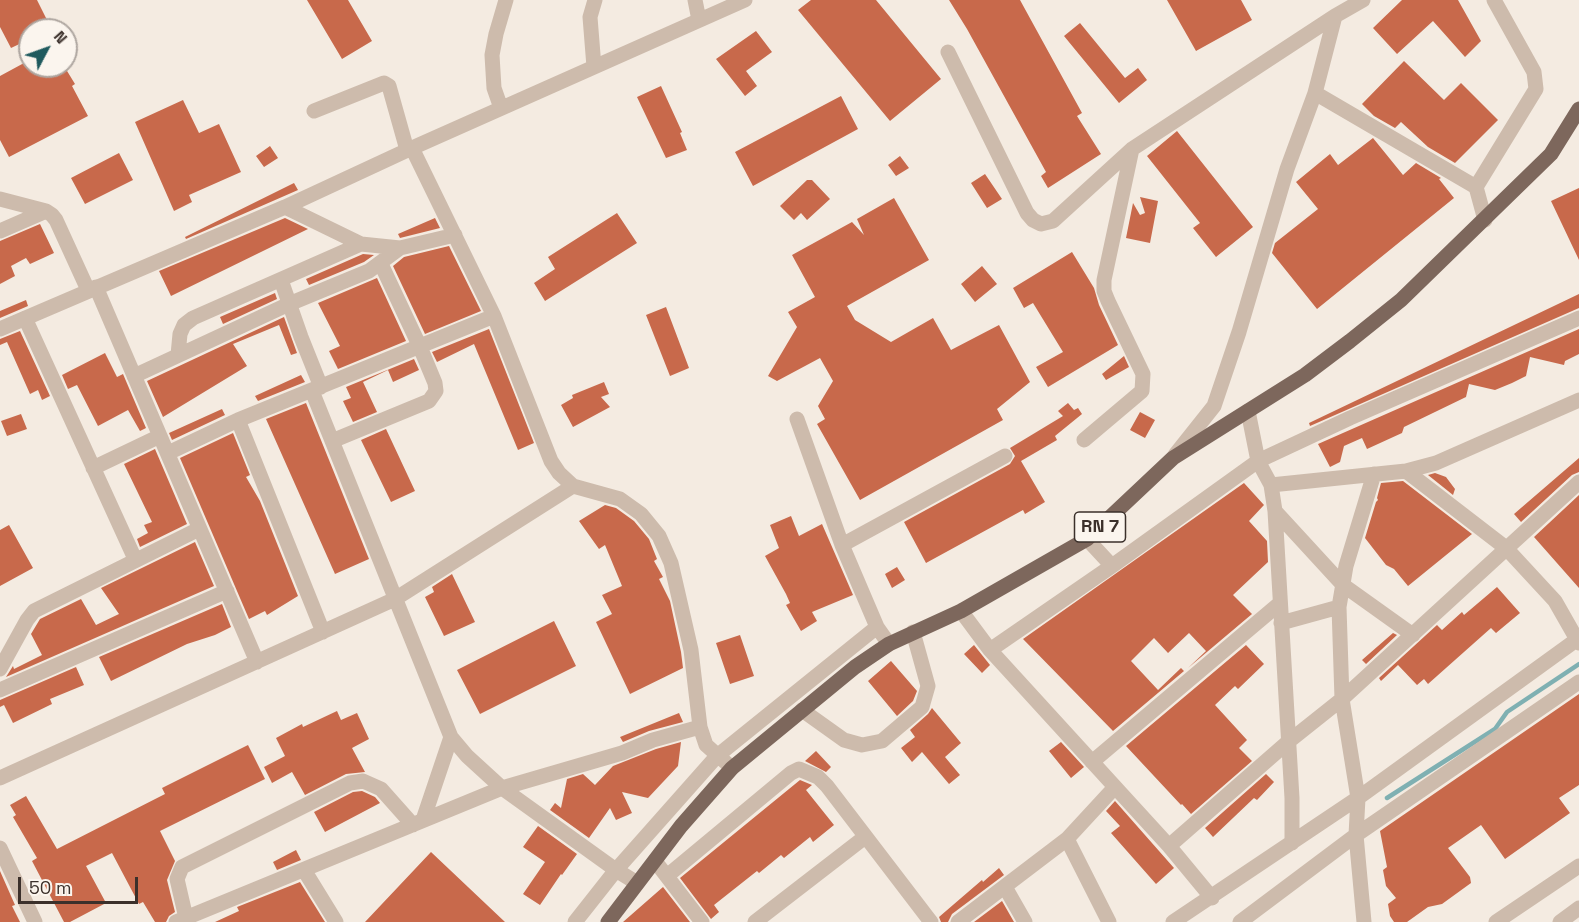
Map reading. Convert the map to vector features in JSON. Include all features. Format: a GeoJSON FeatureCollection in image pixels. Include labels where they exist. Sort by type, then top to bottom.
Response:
{"type":"FeatureCollection","features":[{"type":"Feature","properties":{"kind":"main road","name":"RN 7"},"geometry":{"type":"LineString","coordinates":[[608,922],[681,826],[732,768],[855,667],[889,644],[961,611],[1087,539],[1173,458],[1305,375],[1350,341],[1401,300],[1551,154],[1579,109]]}},
{"type":"Feature","properties":{"kind":"street"},"geometry":{"type":"LineString","coordinates":[[501,108],[494,88],[492,55],[506,0]]}},
{"type":"Feature","properties":{"kind":"street"},"geometry":{"type":"LineString","coordinates":[[594,67],[590,17],[595,0]]}},
{"type":"Feature","properties":{"kind":"street"},"geometry":{"type":"LineString","coordinates":[[695,0],[699,20]]}},
{"type":"Feature","properties":{"kind":"street"},"geometry":{"type":"LineString","coordinates":[[0,329],[285,207],[745,0]]}},
{"type":"Feature","properties":{"kind":"street"},"geometry":{"type":"LineString","coordinates":[[948,52],[1027,213],[1041,224],[1053,221],[1132,149],[1363,0]]}},
{"type":"Feature","properties":{"kind":"street"},"geometry":{"type":"LineString","coordinates":[[1476,187],[1536,89],[1534,72],[1494,0]]}},
{"type":"Feature","properties":{"kind":"street"},"geometry":{"type":"LineString","coordinates":[[1173,458],[1214,406],[1242,322],[1287,169],[1314,93],[1335,16]]}},
{"type":"Feature","properties":{"kind":"street"},"geometry":{"type":"LineString","coordinates":[[314,111],[384,83],[389,86],[410,149],[494,316],[551,461],[573,486],[620,499],[641,514],[658,536],[671,563],[691,650],[700,728],[706,745],[732,768]]}},
{"type":"Feature","properties":{"kind":"street"},"geometry":{"type":"LineString","coordinates":[[1314,93],[1476,187],[1485,220]]}},
{"type":"Feature","properties":{"kind":"street"},"geometry":{"type":"LineString","coordinates":[[1084,440],[1142,391],[1143,374],[1104,291],[1104,280],[1132,149]]}},
{"type":"Feature","properties":{"kind":"street"},"geometry":{"type":"LineString","coordinates":[[0,199],[46,211],[57,220],[134,376],[257,662]]}},
{"type":"Feature","properties":{"kind":"street"},"geometry":{"type":"LineString","coordinates":[[285,207],[361,244],[400,248],[455,235]]}},
{"type":"Feature","properties":{"kind":"street"},"geometry":{"type":"LineString","coordinates":[[0,231],[46,211]]}},
{"type":"Feature","properties":{"kind":"street"},"geometry":{"type":"LineString","coordinates":[[178,355],[180,334],[184,325],[193,318],[361,244]]}},
{"type":"Feature","properties":{"kind":"street"},"geometry":{"type":"LineString","coordinates":[[134,376],[289,304],[369,271],[400,248]]}},
{"type":"Feature","properties":{"kind":"street"},"geometry":{"type":"LineString","coordinates":[[332,441],[429,401],[435,395],[435,383],[381,264]]}},
{"type":"Feature","properties":{"kind":"street"},"geometry":{"type":"LineString","coordinates":[[281,280],[332,441],[451,737],[467,756],[502,789],[637,883]]}},
{"type":"Feature","properties":{"kind":"street"},"geometry":{"type":"LineString","coordinates":[[168,453],[238,420],[494,316]]}},
{"type":"Feature","properties":{"kind":"street"},"geometry":{"type":"LineString","coordinates":[[25,318],[135,559]]}},
{"type":"Feature","properties":{"kind":"street"},"geometry":{"type":"LineString","coordinates":[[990,650],[1112,566],[1258,460],[1579,318]]}},
{"type":"Feature","properties":{"kind":"street"},"geometry":{"type":"LineString","coordinates":[[1271,485],[1406,471],[1436,463],[1579,400]]}},
{"type":"Feature","properties":{"kind":"street"},"geometry":{"type":"LineString","coordinates":[[1248,411],[1258,460],[1271,485],[1275,511],[1292,798],[1292,843]]}},
{"type":"Feature","properties":{"kind":"street"},"geometry":{"type":"LineString","coordinates":[[797,419],[842,545],[877,627],[889,644]]}},
{"type":"Feature","properties":{"kind":"street"},"geometry":{"type":"LineString","coordinates":[[238,420],[323,633]]}},
{"type":"Feature","properties":{"kind":"street"},"geometry":{"type":"LineString","coordinates":[[93,468],[160,436]]}},
{"type":"Feature","properties":{"kind":"street"},"geometry":{"type":"LineString","coordinates":[[842,545],[1005,456]]}},
{"type":"Feature","properties":{"kind":"street"},"geometry":{"type":"LineString","coordinates":[[1173,922],[1358,798],[1579,640],[1555,601],[1506,548],[1406,471]]}},
{"type":"Feature","properties":{"kind":"street"},"geometry":{"type":"LineString","coordinates":[[1364,922],[1356,835],[1358,798],[1342,699],[1339,607],[1346,566],[1374,474]]}},
{"type":"Feature","properties":{"kind":"street"},"geometry":{"type":"LineString","coordinates":[[1169,846],[1288,742],[1342,699],[1579,482]]}},
{"type":"Feature","properties":{"kind":"street"},"geometry":{"type":"LineString","coordinates":[[0,778],[395,599],[573,486]]}},
{"type":"Feature","properties":{"kind":"street"},"geometry":{"type":"LineString","coordinates":[[1275,511],[1343,585],[1413,635]]}},
{"type":"Feature","properties":{"kind":"street"},"geometry":{"type":"LineString","coordinates":[[0,669],[34,611],[199,529]]}},
{"type":"Feature","properties":{"kind":"street"},"geometry":{"type":"LineString","coordinates":[[1087,539],[1112,566]]}},
{"type":"Feature","properties":{"kind":"street"},"geometry":{"type":"LineString","coordinates":[[0,690],[227,591]]}},
{"type":"Feature","properties":{"kind":"street"},"geometry":{"type":"LineString","coordinates":[[1092,762],[1279,604]]}},
{"type":"Feature","properties":{"kind":"street"},"geometry":{"type":"LineString","coordinates":[[1281,623],[1339,607]]}},
{"type":"Feature","properties":{"kind":"street"},"geometry":{"type":"LineString","coordinates":[[961,611],[990,650],[1169,846],[1212,898]]}},
{"type":"Feature","properties":{"kind":"street"},"geometry":{"type":"LineString","coordinates":[[575,922],[616,870],[717,756],[877,627]]}},
{"type":"Feature","properties":{"kind":"street"},"geometry":{"type":"LineString","coordinates":[[802,710],[844,740],[861,745],[882,741],[922,707],[928,686],[913,632]]}},
{"type":"Feature","properties":{"kind":"street"},"geometry":{"type":"LineString","coordinates":[[1240,922],[1356,835],[1579,682]]}},
{"type":"Feature","properties":{"kind":"street"},"geometry":{"type":"LineString","coordinates":[[418,822],[381,789],[363,782],[350,783],[182,867],[177,879],[181,920],[502,789],[622,753],[652,740],[700,728]]}},
{"type":"Feature","properties":{"kind":"street"},"geometry":{"type":"LineString","coordinates":[[418,822],[451,737]]}},
{"type":"Feature","properties":{"kind":"street"},"geometry":{"type":"LineString","coordinates":[[667,876],[791,773],[799,769],[818,777],[827,786],[932,922]]}},
{"type":"Feature","properties":{"kind":"street"},"geometry":{"type":"LineString","coordinates":[[958,922],[1067,839],[1115,787]]}},
{"type":"Feature","properties":{"kind":"street"},"geometry":{"type":"LineString","coordinates":[[755,922],[865,837]]}},
{"type":"Feature","properties":{"kind":"street"},"geometry":{"type":"LineString","coordinates":[[1067,839],[1109,922]]}},
{"type":"Feature","properties":{"kind":"street"},"geometry":{"type":"LineString","coordinates":[[0,848],[4,866],[35,922]]}},
{"type":"Feature","properties":{"kind":"street"},"geometry":{"type":"LineString","coordinates":[[655,861],[702,922]]}},
{"type":"Feature","properties":{"kind":"street"},"geometry":{"type":"LineString","coordinates":[[1496,922],[1579,866]]}},
{"type":"Feature","properties":{"kind":"street"},"geometry":{"type":"LineString","coordinates":[[304,870],[336,922]]}},
{"type":"Feature","properties":{"kind":"street"},"geometry":{"type":"LineString","coordinates":[[1005,887],[1025,922]]}},
{"type":"Feature","properties":{"kind":"street"},"geometry":{"type":"LineString","coordinates":[[1560,922],[1579,908]]}},
{"type":"Feature","properties":{"kind":"building"},"geometry":{"type":"Polygon","coordinates":[[[0,0],[37,0],[46,18],[18,18],[18,45],[11,48],[0,27],[0,0]]]}},
{"type":"Feature","properties":{"kind":"building"},"geometry":{"type":"Polygon","coordinates":[[[307,0],[348,0],[372,41],[342,59],[307,0]]]}},
{"type":"Feature","properties":{"kind":"building"},"geometry":{"type":"Polygon","coordinates":[[[811,0],[876,0],[941,79],[890,121],[798,10],[811,0]]]}},
{"type":"Feature","properties":{"kind":"building"},"geometry":{"type":"Polygon","coordinates":[[[949,0],[1020,0],[1082,113],[1077,116],[1101,154],[1048,188],[1041,176],[1046,172],[949,0]]]}},
{"type":"Feature","properties":{"kind":"building"},"geometry":{"type":"Polygon","coordinates":[[[1167,0],[1241,0],[1252,20],[1196,51],[1167,0]]]}},
{"type":"Feature","properties":{"kind":"building"},"geometry":{"type":"Polygon","coordinates":[[[1402,0],[1458,0],[1481,41],[1465,57],[1433,21],[1397,54],[1373,28],[1402,0]]]}},
{"type":"Feature","properties":{"kind":"building"},"geometry":{"type":"Polygon","coordinates":[[[1080,23],[1125,78],[1138,68],[1147,80],[1119,103],[1064,36],[1080,23]]]}},
{"type":"Feature","properties":{"kind":"building"},"geometry":{"type":"Polygon","coordinates":[[[756,31],[772,52],[746,71],[757,86],[745,96],[716,59],[756,31]]]}},
{"type":"Feature","properties":{"kind":"building"},"geometry":{"type":"Polygon","coordinates":[[[1404,61],[1444,100],[1461,83],[1498,120],[1455,163],[1428,147],[1401,122],[1395,128],[1374,116],[1362,104],[1404,61]]]}},
{"type":"Feature","properties":{"kind":"building"},"geometry":{"type":"Polygon","coordinates":[[[18,66],[18,78],[71,78],[75,84],[72,86],[88,116],[9,157],[0,140],[0,76],[18,66]]]}},
{"type":"Feature","properties":{"kind":"building"},"geometry":{"type":"Polygon","coordinates":[[[661,86],[682,132],[680,133],[687,150],[666,158],[637,97],[661,86]]]}},
{"type":"Feature","properties":{"kind":"building"},"geometry":{"type":"Polygon","coordinates":[[[841,96],[858,129],[753,186],[735,152],[841,96]]]}},
{"type":"Feature","properties":{"kind":"building"},"geometry":{"type":"Polygon","coordinates":[[[183,100],[199,133],[219,124],[241,172],[189,195],[192,202],[174,211],[135,122],[183,100]]]}},
{"type":"Feature","properties":{"kind":"building"},"geometry":{"type":"Polygon","coordinates":[[[1177,131],[1253,227],[1216,257],[1193,228],[1200,223],[1147,156],[1177,131]]]}},
{"type":"Feature","properties":{"kind":"building"},"geometry":{"type":"Polygon","coordinates":[[[1373,138],[1403,175],[1416,163],[1441,178],[1439,179],[1454,198],[1317,309],[1272,253],[1275,243],[1318,209],[1296,182],[1330,154],[1338,165],[1373,138]]]}},
{"type":"Feature","properties":{"kind":"building"},"geometry":{"type":"Polygon","coordinates":[[[270,146],[278,158],[264,167],[256,156],[270,146]]]}},
{"type":"Feature","properties":{"kind":"building"},"geometry":{"type":"Polygon","coordinates":[[[119,153],[133,180],[85,204],[71,178],[119,153]]]}},
{"type":"Feature","properties":{"kind":"building"},"geometry":{"type":"Polygon","coordinates":[[[900,156],[909,168],[896,176],[888,165],[900,156]]]}},
{"type":"Feature","properties":{"kind":"building"},"geometry":{"type":"Polygon","coordinates":[[[985,174],[1002,199],[987,208],[971,183],[985,174]]]}},
{"type":"Feature","properties":{"kind":"building"},"geometry":{"type":"Polygon","coordinates":[[[807,180],[812,180],[830,199],[807,220],[801,213],[794,220],[780,206],[807,180]]]}},
{"type":"Feature","properties":{"kind":"building"},"geometry":{"type":"Polygon","coordinates":[[[294,183],[298,190],[186,239],[185,237],[294,183]]]}},
{"type":"Feature","properties":{"kind":"building"},"geometry":{"type":"Polygon","coordinates":[[[1579,188],[1579,260],[1551,201],[1579,188]]]}},
{"type":"Feature","properties":{"kind":"building"},"geometry":{"type":"Polygon","coordinates":[[[1140,197],[1158,201],[1150,243],[1126,238],[1133,203],[1140,215],[1145,213],[1140,197]]]}},
{"type":"Feature","properties":{"kind":"building"},"geometry":{"type":"Polygon","coordinates":[[[894,198],[929,260],[847,306],[855,320],[891,342],[933,318],[951,350],[999,325],[1030,382],[997,409],[1003,420],[860,500],[817,424],[825,419],[818,406],[833,381],[820,358],[777,381],[768,376],[797,327],[788,312],[815,297],[792,255],[852,222],[864,235],[857,219],[894,198]]]}},
{"type":"Feature","properties":{"kind":"building"},"geometry":{"type":"Polygon","coordinates":[[[617,213],[637,243],[545,301],[534,283],[555,269],[548,257],[617,213]]]}},
{"type":"Feature","properties":{"kind":"building"},"geometry":{"type":"Polygon","coordinates":[[[285,218],[308,229],[171,296],[159,271],[285,218]]]}},
{"type":"Feature","properties":{"kind":"building"},"geometry":{"type":"Polygon","coordinates":[[[435,218],[440,228],[400,238],[398,234],[435,218]]]}},
{"type":"Feature","properties":{"kind":"building"},"geometry":{"type":"Polygon","coordinates":[[[40,224],[54,253],[30,264],[26,258],[11,266],[15,276],[0,284],[0,241],[40,224]]]}},
{"type":"Feature","properties":{"kind":"building"},"geometry":{"type":"Polygon","coordinates":[[[449,246],[481,311],[425,334],[393,266],[404,257],[449,246]]]}},
{"type":"Feature","properties":{"kind":"building"},"geometry":{"type":"Polygon","coordinates":[[[1072,252],[1094,288],[1099,305],[1118,345],[1048,387],[1036,367],[1063,352],[1033,303],[1024,308],[1013,288],[1072,252]]]}},
{"type":"Feature","properties":{"kind":"building"},"geometry":{"type":"Polygon","coordinates":[[[363,254],[374,255],[364,262],[309,285],[306,279],[363,254]]]}},
{"type":"Feature","properties":{"kind":"building"},"geometry":{"type":"Polygon","coordinates":[[[982,266],[997,284],[975,302],[961,284],[982,266]]]}},
{"type":"Feature","properties":{"kind":"building"},"geometry":{"type":"Polygon","coordinates":[[[377,278],[406,341],[338,369],[329,351],[340,346],[318,303],[377,278]]]}},
{"type":"Feature","properties":{"kind":"building"},"geometry":{"type":"Polygon","coordinates":[[[275,293],[277,299],[223,324],[220,317],[275,293]]]}},
{"type":"Feature","properties":{"kind":"building"},"geometry":{"type":"Polygon","coordinates":[[[1579,294],[1579,308],[1310,426],[1309,423],[1579,294]]]}},
{"type":"Feature","properties":{"kind":"building"},"geometry":{"type":"Polygon","coordinates":[[[26,300],[28,306],[0,318],[0,311],[26,300]]]}},
{"type":"Feature","properties":{"kind":"building"},"geometry":{"type":"Polygon","coordinates":[[[666,307],[689,368],[670,376],[646,315],[666,307]]]}},
{"type":"Feature","properties":{"kind":"building"},"geometry":{"type":"Polygon","coordinates":[[[284,317],[297,353],[291,355],[279,325],[233,344],[247,366],[163,417],[147,381],[284,317]]]}},
{"type":"Feature","properties":{"kind":"building"},"geometry":{"type":"Polygon","coordinates":[[[489,329],[534,443],[518,450],[474,344],[437,362],[432,352],[489,329]]]}},
{"type":"Feature","properties":{"kind":"building"},"geometry":{"type":"Polygon","coordinates":[[[1579,329],[1579,354],[1565,361],[1564,365],[1530,357],[1526,376],[1495,390],[1469,384],[1466,397],[1404,427],[1402,433],[1367,449],[1362,438],[1344,446],[1340,462],[1330,467],[1318,444],[1579,329]]]}},
{"type":"Feature","properties":{"kind":"building"},"geometry":{"type":"Polygon","coordinates":[[[20,331],[50,396],[42,400],[38,390],[30,394],[7,342],[0,345],[0,339],[20,331]]]}},
{"type":"Feature","properties":{"kind":"building"},"geometry":{"type":"Polygon","coordinates":[[[105,353],[117,377],[123,374],[146,428],[140,431],[128,410],[98,426],[77,385],[68,389],[62,375],[105,353]]]}},
{"type":"Feature","properties":{"kind":"building"},"geometry":{"type":"Polygon","coordinates":[[[1124,356],[1129,367],[1106,380],[1102,374],[1124,356]]]}},
{"type":"Feature","properties":{"kind":"building"},"geometry":{"type":"Polygon","coordinates":[[[414,359],[419,370],[393,382],[388,370],[363,382],[377,412],[353,422],[343,401],[351,398],[346,387],[414,359]]]}},
{"type":"Feature","properties":{"kind":"building"},"geometry":{"type":"Polygon","coordinates":[[[301,375],[305,382],[258,401],[255,396],[301,375]]]}},
{"type":"Feature","properties":{"kind":"building"},"geometry":{"type":"Polygon","coordinates":[[[604,382],[609,394],[601,397],[610,407],[573,427],[561,405],[573,398],[572,395],[604,382]]]}},
{"type":"Feature","properties":{"kind":"building"},"geometry":{"type":"Polygon","coordinates":[[[306,403],[369,559],[335,574],[266,419],[306,403]]]}},
{"type":"Feature","properties":{"kind":"building"},"geometry":{"type":"Polygon","coordinates":[[[1068,403],[1074,410],[1078,408],[1082,414],[1055,436],[1057,440],[1021,461],[1045,502],[1025,514],[1023,510],[926,563],[904,522],[1010,464],[1015,456],[1010,448],[1063,416],[1058,411],[1068,403]]]}},
{"type":"Feature","properties":{"kind":"building"},"geometry":{"type":"Polygon","coordinates":[[[222,409],[225,415],[172,440],[169,433],[222,409]]]}},
{"type":"Feature","properties":{"kind":"building"},"geometry":{"type":"Polygon","coordinates":[[[1140,412],[1155,420],[1145,438],[1130,430],[1140,412]]]}},
{"type":"Feature","properties":{"kind":"building"},"geometry":{"type":"Polygon","coordinates":[[[21,414],[27,429],[7,436],[1,421],[21,414]]]}},
{"type":"Feature","properties":{"kind":"building"},"geometry":{"type":"Polygon","coordinates":[[[386,429],[415,491],[391,502],[361,440],[386,429]]]}},
{"type":"Feature","properties":{"kind":"building"},"geometry":{"type":"Polygon","coordinates":[[[233,433],[250,475],[246,477],[260,501],[298,596],[267,615],[265,611],[249,619],[180,458],[233,433]]]}},
{"type":"Feature","properties":{"kind":"building"},"geometry":{"type":"Polygon","coordinates":[[[155,449],[187,524],[140,547],[137,539],[148,533],[144,525],[152,522],[124,464],[155,449]]]}},
{"type":"Feature","properties":{"kind":"building"},"geometry":{"type":"Polygon","coordinates":[[[1579,458],[1579,472],[1572,475],[1521,522],[1514,514],[1579,458]]]}},
{"type":"Feature","properties":{"kind":"building"},"geometry":{"type":"Polygon","coordinates":[[[1435,473],[1446,477],[1455,489],[1453,495],[1428,475],[1435,473]]]}},
{"type":"Feature","properties":{"kind":"building"},"geometry":{"type":"Polygon","coordinates":[[[1403,481],[1472,534],[1408,586],[1394,569],[1386,565],[1365,538],[1378,500],[1381,483],[1403,481]]]}},
{"type":"Feature","properties":{"kind":"building"},"geometry":{"type":"Polygon","coordinates":[[[1244,483],[1264,505],[1249,521],[1267,541],[1268,562],[1233,595],[1252,614],[1188,668],[1206,651],[1189,633],[1168,653],[1154,638],[1131,661],[1158,690],[1181,668],[1184,671],[1113,731],[1023,639],[1244,483]]]}},
{"type":"Feature","properties":{"kind":"building"},"geometry":{"type":"Polygon","coordinates":[[[1579,495],[1579,588],[1534,537],[1579,495]]]}},
{"type":"Feature","properties":{"kind":"building"},"geometry":{"type":"Polygon","coordinates":[[[605,505],[616,508],[634,521],[649,539],[657,559],[654,561],[663,577],[659,579],[670,601],[681,652],[683,668],[630,694],[596,622],[612,614],[602,595],[622,586],[605,545],[599,549],[579,521],[605,505]]]}},
{"type":"Feature","properties":{"kind":"building"},"geometry":{"type":"Polygon","coordinates":[[[791,516],[799,536],[822,524],[853,595],[812,612],[817,621],[801,631],[786,605],[790,603],[786,594],[765,556],[779,548],[770,525],[791,516]]]}},
{"type":"Feature","properties":{"kind":"building"},"geometry":{"type":"Polygon","coordinates":[[[9,525],[33,568],[0,586],[0,530],[9,525]]]}},
{"type":"Feature","properties":{"kind":"building"},"geometry":{"type":"Polygon","coordinates":[[[195,542],[214,586],[6,677],[13,666],[14,669],[42,655],[31,634],[40,619],[81,599],[96,625],[119,614],[101,588],[195,542]]]}},
{"type":"Feature","properties":{"kind":"building"},"geometry":{"type":"Polygon","coordinates":[[[897,567],[905,580],[892,588],[885,574],[897,567]]]}},
{"type":"Feature","properties":{"kind":"building"},"geometry":{"type":"Polygon","coordinates":[[[452,574],[475,622],[444,636],[425,597],[434,592],[432,587],[452,574]]]}},
{"type":"Feature","properties":{"kind":"building"},"geometry":{"type":"Polygon","coordinates":[[[1497,587],[1520,613],[1496,633],[1491,628],[1428,684],[1424,679],[1417,685],[1398,665],[1381,681],[1379,678],[1437,625],[1442,630],[1462,612],[1464,615],[1497,587]]]}},
{"type":"Feature","properties":{"kind":"building"},"geometry":{"type":"Polygon","coordinates":[[[222,604],[231,627],[187,644],[111,681],[99,657],[222,604]]]}},
{"type":"Feature","properties":{"kind":"building"},"geometry":{"type":"Polygon","coordinates":[[[554,621],[576,666],[480,714],[457,670],[554,621]]]}},
{"type":"Feature","properties":{"kind":"building"},"geometry":{"type":"Polygon","coordinates":[[[1393,633],[1397,635],[1366,664],[1362,660],[1393,633]]]}},
{"type":"Feature","properties":{"kind":"building"},"geometry":{"type":"Polygon","coordinates":[[[740,635],[754,676],[730,684],[716,643],[740,635]]]}},
{"type":"Feature","properties":{"kind":"building"},"geometry":{"type":"Polygon","coordinates":[[[974,645],[990,665],[982,673],[964,654],[974,645]]]}},
{"type":"Feature","properties":{"kind":"building"},"geometry":{"type":"Polygon","coordinates":[[[1246,645],[1264,664],[1238,689],[1235,686],[1215,705],[1247,740],[1239,748],[1252,761],[1191,814],[1126,746],[1246,645]]]}},
{"type":"Feature","properties":{"kind":"building"},"geometry":{"type":"Polygon","coordinates":[[[891,661],[917,691],[913,701],[897,716],[868,681],[891,661]]]}},
{"type":"Feature","properties":{"kind":"building"},"geometry":{"type":"Polygon","coordinates":[[[76,667],[84,685],[50,699],[52,704],[13,723],[4,705],[0,707],[0,700],[76,667]]]}},
{"type":"Feature","properties":{"kind":"building"},"geometry":{"type":"Polygon","coordinates":[[[1579,694],[1579,785],[1559,798],[1570,813],[1505,859],[1481,825],[1448,848],[1470,877],[1471,883],[1442,904],[1428,907],[1407,922],[1394,922],[1390,916],[1388,904],[1396,898],[1386,886],[1383,870],[1387,867],[1380,831],[1579,694]]]}},
{"type":"Feature","properties":{"kind":"building"},"geometry":{"type":"Polygon","coordinates":[[[932,708],[961,743],[945,757],[960,775],[949,784],[922,752],[912,762],[901,748],[915,737],[910,730],[932,708]]]}},
{"type":"Feature","properties":{"kind":"building"},"geometry":{"type":"Polygon","coordinates":[[[337,711],[341,720],[357,713],[369,739],[352,748],[365,772],[346,774],[305,795],[292,772],[272,783],[264,767],[285,756],[276,738],[302,724],[303,727],[337,711]]]}},
{"type":"Feature","properties":{"kind":"building"},"geometry":{"type":"Polygon","coordinates":[[[679,713],[683,722],[649,731],[623,742],[620,737],[679,713]]]}},
{"type":"Feature","properties":{"kind":"building"},"geometry":{"type":"Polygon","coordinates":[[[681,742],[678,766],[648,798],[622,792],[632,813],[616,820],[610,808],[589,838],[550,810],[555,803],[561,808],[567,779],[583,774],[595,785],[613,766],[681,742]]]}},
{"type":"Feature","properties":{"kind":"building"},"geometry":{"type":"Polygon","coordinates":[[[1061,742],[1084,767],[1071,778],[1049,751],[1061,742]]]}},
{"type":"Feature","properties":{"kind":"building"},"geometry":{"type":"Polygon","coordinates":[[[248,745],[265,779],[160,831],[175,861],[167,880],[175,912],[166,922],[155,922],[143,902],[139,904],[112,853],[86,866],[106,903],[70,922],[64,922],[32,861],[37,858],[13,817],[16,815],[10,805],[26,796],[57,849],[165,794],[162,788],[248,745]]]}},
{"type":"Feature","properties":{"kind":"building"},"geometry":{"type":"Polygon","coordinates":[[[816,751],[831,767],[826,772],[805,761],[816,751]]]}},
{"type":"Feature","properties":{"kind":"building"},"geometry":{"type":"Polygon","coordinates":[[[1266,774],[1274,782],[1257,800],[1254,798],[1213,837],[1205,828],[1266,774]]]}},
{"type":"Feature","properties":{"kind":"building"},"geometry":{"type":"Polygon","coordinates":[[[800,780],[812,785],[806,790],[834,825],[813,842],[810,837],[784,858],[781,855],[759,873],[757,871],[714,905],[719,912],[711,919],[680,878],[800,780]]]}},
{"type":"Feature","properties":{"kind":"building"},"geometry":{"type":"Polygon","coordinates":[[[362,791],[375,797],[380,803],[325,832],[314,812],[353,792],[362,791]]]}},
{"type":"Feature","properties":{"kind":"building"},"geometry":{"type":"Polygon","coordinates":[[[1115,801],[1174,868],[1156,884],[1111,833],[1120,826],[1106,811],[1115,801]]]}},
{"type":"Feature","properties":{"kind":"building"},"geometry":{"type":"Polygon","coordinates":[[[538,826],[577,854],[540,905],[523,894],[545,862],[523,847],[538,826]]]}},
{"type":"Feature","properties":{"kind":"building"},"geometry":{"type":"Polygon","coordinates":[[[296,850],[301,860],[277,870],[273,862],[296,850]]]}},
{"type":"Feature","properties":{"kind":"building"},"geometry":{"type":"Polygon","coordinates":[[[431,852],[505,922],[365,922],[431,852]]]}},
{"type":"Feature","properties":{"kind":"building"},"geometry":{"type":"Polygon","coordinates":[[[999,868],[1004,875],[952,914],[948,922],[941,922],[939,917],[999,868]]]}},
{"type":"Feature","properties":{"kind":"building"},"geometry":{"type":"Polygon","coordinates":[[[0,871],[15,905],[12,906],[20,922],[0,922],[0,871]]]}},
{"type":"Feature","properties":{"kind":"building"},"geometry":{"type":"Polygon","coordinates":[[[300,882],[325,922],[215,922],[239,911],[237,907],[300,882]]]}},
{"type":"Feature","properties":{"kind":"building"},"geometry":{"type":"Polygon","coordinates":[[[663,887],[690,922],[623,922],[663,887]]]}},
{"type":"Feature","properties":{"kind":"building"},"geometry":{"type":"Polygon","coordinates":[[[1002,901],[1014,922],[974,922],[1002,901]]]}},
{"type":"Feature","properties":{"kind":"waterway"},"geometry":{"type":"LineString","coordinates":[[1387,798],[1495,729],[1507,712],[1579,664]]}}]}
